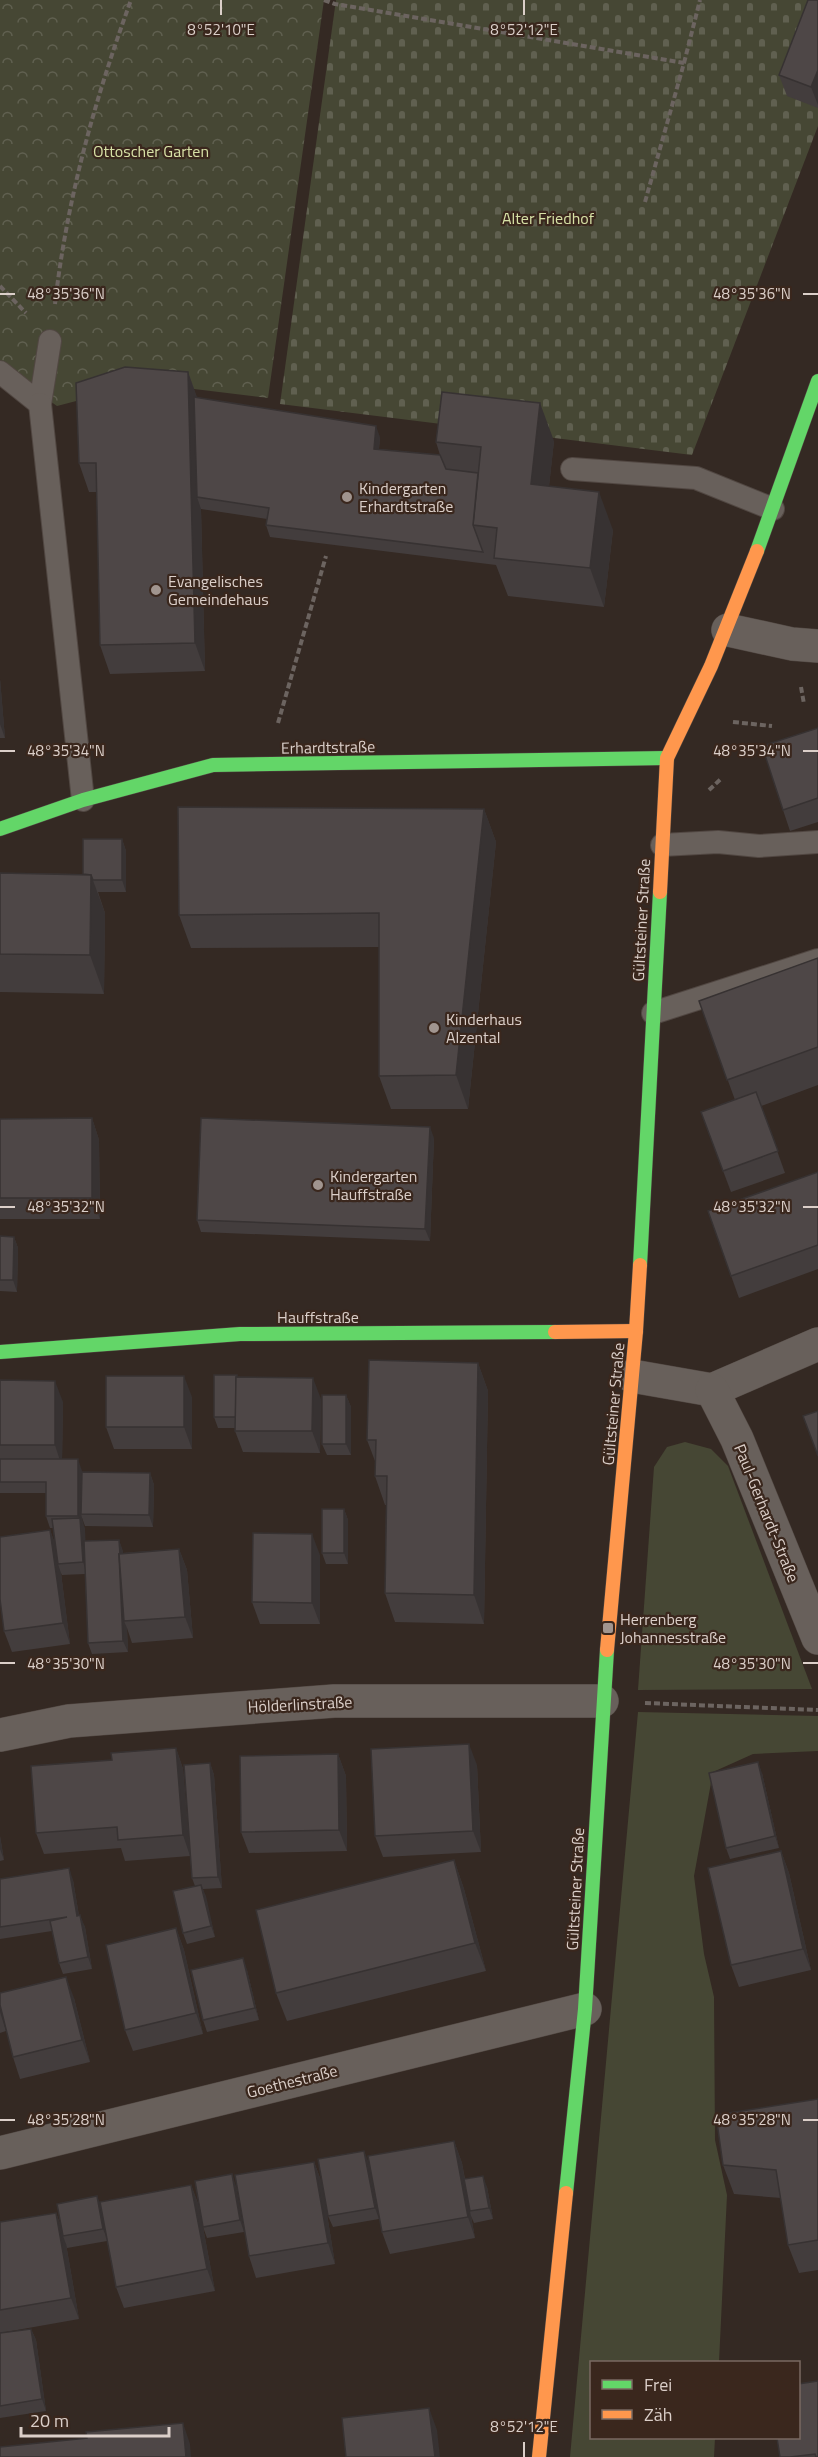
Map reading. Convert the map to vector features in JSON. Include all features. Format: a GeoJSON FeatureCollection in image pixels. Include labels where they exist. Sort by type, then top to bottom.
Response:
{"type":"FeatureCollection","features":[{"type":"Feature","properties":{"kind":"street","name":"Gültsteiner Straße"},"geometry":{"type":"LineString","coordinates":[[539,2457],[585,2009],[602,1701],[636,1331],[667,758],[728,630],[818,381]]}},
{"type":"Feature","properties":{"kind":"street"},"geometry":{"type":"LineString","coordinates":[[728,630],[792,644],[818,646]]}},
{"type":"Feature","properties":{"kind":"street","name":"Erhardtstraße"},"geometry":{"type":"LineString","coordinates":[[0,829],[83,800],[213,765],[667,758]]}},
{"type":"Feature","properties":{"kind":"street","name":"Hauffstraße"},"geometry":{"type":"LineString","coordinates":[[0,1352],[240,1334],[636,1331]]}},
{"type":"Feature","properties":{"kind":"street"},"geometry":{"type":"LineString","coordinates":[[632,1376],[712,1389],[818,1344]]}},
{"type":"Feature","properties":{"kind":"street","name":"Paul-Gerhardt-Straße"},"geometry":{"type":"LineString","coordinates":[[712,1389],[738,1439],[818,1638]]}},
{"type":"Feature","properties":{"kind":"street","name":"Hölderlinstraße"},"geometry":{"type":"LineString","coordinates":[[0,1735],[69,1721],[334,1701],[602,1701]]}},
{"type":"Feature","properties":{"kind":"street","name":"Goethestraße"},"geometry":{"type":"LineString","coordinates":[[0,2153],[585,2009]]}},
{"type":"Feature","properties":{"kind":"lane"},"geometry":{"type":"LineString","coordinates":[[50,341],[40,404],[83,800]]}},
{"type":"Feature","properties":{"kind":"lane"},"geometry":{"type":"LineString","coordinates":[[0,372],[40,404]]}},
{"type":"Feature","properties":{"kind":"lane"},"geometry":{"type":"LineString","coordinates":[[572,469],[696,478],[773,509]]}},
{"type":"Feature","properties":{"kind":"lane"},"geometry":{"type":"LineString","coordinates":[[662,845],[718,842],[759,846],[818,842]]}},
{"type":"Feature","properties":{"kind":"lane"},"geometry":{"type":"LineString","coordinates":[[653,1013],[818,960]]}},
{"type":"Feature","properties":{"kind":"path"},"geometry":{"type":"LineString","coordinates":[[50,341],[58,273],[79,164],[105,70],[131,0]]}},
{"type":"Feature","properties":{"kind":"path"},"geometry":{"type":"LineString","coordinates":[[324,0],[335,4],[684,63]]}},
{"type":"Feature","properties":{"kind":"path"},"geometry":{"type":"LineString","coordinates":[[645,202],[700,0]]}},
{"type":"Feature","properties":{"kind":"path"},"geometry":{"type":"LineString","coordinates":[[270,764],[282,704],[326,556]]}},
{"type":"Feature","properties":{"kind":"path"},"geometry":{"type":"LineString","coordinates":[[602,1701],[818,1710]]}},
{"type":"Feature","properties":{"kind":"green space","name":"Ottoscher Garten"},"geometry":{"type":"Polygon","coordinates":[[[0,0],[324,0],[268,398],[145,383],[57,406],[0,366],[0,0]]]}},
{"type":"Feature","properties":{"kind":"green space","name":"Alter Friedhof"},"geometry":{"type":"Polygon","coordinates":[[[336,0],[818,0],[818,126],[692,455],[280,404],[336,0]]]}},
{"type":"Feature","properties":{"kind":"green space"},"geometry":{"type":"Polygon","coordinates":[[[685,1442],[711,1449],[728,1466],[812,1689],[638,1690],[654,1467],[667,1447],[685,1442]]]}},
{"type":"Feature","properties":{"kind":"green space"},"geometry":{"type":"Polygon","coordinates":[[[638,1712],[818,1716],[818,1751],[753,1754],[713,1772],[694,1876],[704,1954],[714,1997],[715,2140],[727,2195],[719,2361],[590,2361],[590,2439],[715,2439],[714,2457],[570,2457],[638,1712]]]}},
{"type":"Feature","properties":{"kind":"building"},"geometry":{"type":"Polygon","coordinates":[[[808,0],[818,0],[818,70],[811,87],[779,75],[808,0]]]}},
{"type":"Feature","properties":{"kind":"building","name":"Evangelisches Gemeindehaus"},"geometry":{"type":"Polygon","coordinates":[[[125,367],[188,372],[195,643],[100,645],[96,463],[79,463],[76,383],[125,367]]]}},
{"type":"Feature","properties":{"kind":"building"},"geometry":{"type":"Polygon","coordinates":[[[442,392],[540,403],[531,484],[599,492],[590,568],[494,558],[497,528],[473,525],[481,447],[436,442],[442,392]]]}},
{"type":"Feature","properties":{"kind":"building","name":"Kindergarten Erhardtstraße"},"geometry":{"type":"Polygon","coordinates":[[[194,397],[376,426],[374,449],[440,455],[446,469],[478,473],[473,525],[483,552],[266,525],[269,508],[197,497],[194,397]]]}},
{"type":"Feature","properties":{"kind":"building"},"geometry":{"type":"Polygon","coordinates":[[[818,728],[818,798],[783,810],[762,746],[818,728]]]}},
{"type":"Feature","properties":{"kind":"building","name":"Kinderhaus Alzental"},"geometry":{"type":"Polygon","coordinates":[[[178,807],[484,809],[456,1075],[379,1076],[379,913],[179,915],[178,807]]]}},
{"type":"Feature","properties":{"kind":"building"},"geometry":{"type":"Polygon","coordinates":[[[83,839],[122,839],[122,880],[93,880],[91,875],[83,874],[83,839]]]}},
{"type":"Feature","properties":{"kind":"building"},"geometry":{"type":"Polygon","coordinates":[[[0,873],[91,875],[90,955],[0,954],[0,873]]]}},
{"type":"Feature","properties":{"kind":"building"},"geometry":{"type":"Polygon","coordinates":[[[818,958],[818,1047],[727,1080],[699,1001],[818,958]]]}},
{"type":"Feature","properties":{"kind":"building"},"geometry":{"type":"Polygon","coordinates":[[[756,1092],[778,1151],[723,1171],[701,1112],[756,1092]]]}},
{"type":"Feature","properties":{"kind":"building"},"geometry":{"type":"Polygon","coordinates":[[[92,1118],[92,1198],[0,1198],[0,1119],[92,1118]]]}},
{"type":"Feature","properties":{"kind":"building","name":"Kindergarten Hauffstraße"},"geometry":{"type":"Polygon","coordinates":[[[201,1118],[430,1127],[425,1229],[197,1220],[201,1118]]]}},
{"type":"Feature","properties":{"kind":"building"},"geometry":{"type":"Polygon","coordinates":[[[818,1172],[818,1245],[731,1276],[708,1211],[818,1172]]]}},
{"type":"Feature","properties":{"kind":"building"},"geometry":{"type":"Polygon","coordinates":[[[0,1236],[14,1237],[13,1280],[0,1280],[0,1236]]]}},
{"type":"Feature","properties":{"kind":"building"},"geometry":{"type":"Polygon","coordinates":[[[369,1360],[478,1363],[474,1595],[385,1593],[387,1476],[375,1476],[376,1440],[367,1440],[369,1360]]]}},
{"type":"Feature","properties":{"kind":"building"},"geometry":{"type":"Polygon","coordinates":[[[214,1375],[237,1375],[236,1417],[214,1417],[214,1375]]]}},
{"type":"Feature","properties":{"kind":"building"},"geometry":{"type":"Polygon","coordinates":[[[106,1376],[184,1376],[184,1427],[106,1427],[106,1376]]]}},
{"type":"Feature","properties":{"kind":"building"},"geometry":{"type":"Polygon","coordinates":[[[236,1377],[313,1378],[312,1431],[235,1431],[236,1377]]]}},
{"type":"Feature","properties":{"kind":"building"},"geometry":{"type":"Polygon","coordinates":[[[0,1380],[55,1381],[55,1445],[0,1445],[0,1380]]]}},
{"type":"Feature","properties":{"kind":"building"},"geometry":{"type":"Polygon","coordinates":[[[322,1395],[346,1395],[346,1444],[322,1444],[322,1395]]]}},
{"type":"Feature","properties":{"kind":"building"},"geometry":{"type":"Polygon","coordinates":[[[818,1411],[818,1456],[803,1416],[818,1411]]]}},
{"type":"Feature","properties":{"kind":"building"},"geometry":{"type":"Polygon","coordinates":[[[0,1459],[78,1459],[78,1516],[46,1516],[46,1482],[0,1482],[0,1459]]]}},
{"type":"Feature","properties":{"kind":"building"},"geometry":{"type":"Polygon","coordinates":[[[82,1472],[150,1473],[149,1515],[81,1514],[82,1472]]]}},
{"type":"Feature","properties":{"kind":"building"},"geometry":{"type":"Polygon","coordinates":[[[322,1509],[344,1509],[344,1553],[322,1553],[322,1509]]]}},
{"type":"Feature","properties":{"kind":"building"},"geometry":{"type":"Polygon","coordinates":[[[80,1518],[83,1562],[58,1564],[52,1519],[80,1518]]]}},
{"type":"Feature","properties":{"kind":"building"},"geometry":{"type":"Polygon","coordinates":[[[50,1530],[63,1623],[4,1631],[0,1599],[0,1537],[50,1530]]]}},
{"type":"Feature","properties":{"kind":"building"},"geometry":{"type":"Polygon","coordinates":[[[253,1533],[312,1534],[312,1603],[252,1602],[253,1533]]]}},
{"type":"Feature","properties":{"kind":"building"},"geometry":{"type":"Polygon","coordinates":[[[119,1540],[123,1641],[88,1643],[84,1541],[119,1540]]]}},
{"type":"Feature","properties":{"kind":"building"},"geometry":{"type":"Polygon","coordinates":[[[179,1549],[185,1617],[124,1621],[119,1554],[179,1549]]]}},
{"type":"Feature","properties":{"kind":"building"},"geometry":{"type":"Polygon","coordinates":[[[469,1744],[473,1831],[375,1836],[371,1749],[469,1744]]]}},
{"type":"Feature","properties":{"kind":"building"},"geometry":{"type":"Polygon","coordinates":[[[176,1748],[183,1835],[118,1840],[117,1827],[36,1833],[31,1766],[112,1760],[111,1753],[176,1748]]]}},
{"type":"Feature","properties":{"kind":"building"},"geometry":{"type":"Polygon","coordinates":[[[338,1754],[339,1830],[241,1832],[240,1756],[338,1754]]]}},
{"type":"Feature","properties":{"kind":"building"},"geometry":{"type":"Polygon","coordinates":[[[758,1762],[775,1836],[726,1848],[709,1773],[758,1762]]]}},
{"type":"Feature","properties":{"kind":"building"},"geometry":{"type":"Polygon","coordinates":[[[210,1763],[218,1877],[192,1878],[184,1765],[210,1763]]]}},
{"type":"Feature","properties":{"kind":"building"},"geometry":{"type":"Polygon","coordinates":[[[781,1851],[803,1949],[731,1965],[708,1868],[781,1851]]]}},
{"type":"Feature","properties":{"kind":"building"},"geometry":{"type":"Polygon","coordinates":[[[454,1860],[475,1943],[276,1993],[256,1910],[454,1860]]]}},
{"type":"Feature","properties":{"kind":"building"},"geometry":{"type":"Polygon","coordinates":[[[69,1868],[77,1916],[80,1915],[88,1957],[59,1963],[50,1921],[67,1917],[0,1927],[0,1879],[69,1868]]]}},
{"type":"Feature","properties":{"kind":"building"},"geometry":{"type":"Polygon","coordinates":[[[201,1885],[211,1926],[183,1933],[173,1891],[201,1885]]]}},
{"type":"Feature","properties":{"kind":"building"},"geometry":{"type":"Polygon","coordinates":[[[176,1928],[196,2013],[125,2030],[106,1945],[176,1928]]]}},
{"type":"Feature","properties":{"kind":"building"},"geometry":{"type":"Polygon","coordinates":[[[243,1958],[255,2008],[203,2020],[191,1970],[243,1958]]]}},
{"type":"Feature","properties":{"kind":"building"},"geometry":{"type":"Polygon","coordinates":[[[66,1977],[82,2040],[13,2057],[0,2005],[0,1993],[66,1977]]]}},
{"type":"Feature","properties":{"kind":"building"},"geometry":{"type":"Polygon","coordinates":[[[818,2099],[818,2240],[788,2245],[776,2170],[723,2165],[716,2115],[818,2099]]]}},
{"type":"Feature","properties":{"kind":"building"},"geometry":{"type":"Polygon","coordinates":[[[454,2141],[468,2217],[382,2232],[368,2156],[454,2141]]]}},
{"type":"Feature","properties":{"kind":"building"},"geometry":{"type":"Polygon","coordinates":[[[364,2151],[375,2208],[328,2216],[318,2159],[364,2151]]]}},
{"type":"Feature","properties":{"kind":"building"},"geometry":{"type":"Polygon","coordinates":[[[314,2162],[328,2243],[249,2256],[235,2175],[314,2162]]]}},
{"type":"Feature","properties":{"kind":"building"},"geometry":{"type":"Polygon","coordinates":[[[232,2174],[240,2220],[203,2227],[195,2181],[232,2174]]]}},
{"type":"Feature","properties":{"kind":"building"},"geometry":{"type":"Polygon","coordinates":[[[483,2176],[489,2208],[470,2211],[464,2179],[483,2176]]]}},
{"type":"Feature","properties":{"kind":"building"},"geometry":{"type":"Polygon","coordinates":[[[191,2185],[207,2269],[116,2287],[100,2202],[191,2185]]]}},
{"type":"Feature","properties":{"kind":"building"},"geometry":{"type":"Polygon","coordinates":[[[97,2196],[103,2229],[63,2236],[57,2204],[97,2196]]]}},
{"type":"Feature","properties":{"kind":"building"},"geometry":{"type":"Polygon","coordinates":[[[56,2213],[71,2298],[0,2310],[0,2222],[56,2213]]]}},
{"type":"Feature","properties":{"kind":"building"},"geometry":{"type":"Polygon","coordinates":[[[31,2329],[42,2399],[0,2406],[0,2333],[31,2329]]]}},
{"type":"Feature","properties":{"kind":"building"},"geometry":{"type":"Polygon","coordinates":[[[818,2381],[818,2457],[815,2454],[780,2457],[777,2439],[800,2439],[800,2384],[818,2381]]]}},
{"type":"Feature","properties":{"kind":"building"},"geometry":{"type":"Polygon","coordinates":[[[429,2408],[435,2457],[346,2457],[342,2418],[429,2408]]]}},
{"type":"Feature","properties":{"kind":"building"},"geometry":{"type":"Polygon","coordinates":[[[183,2423],[186,2457],[0,2457],[0,2447],[87,2438],[86,2432],[183,2423]]]}},
{"type":"Feature","properties":{"kind":"traffic: fast"},"geometry":{"type":"LineString","coordinates":[[757,551],[818,381]]}},
{"type":"Feature","properties":{"kind":"traffic: fast"},"geometry":{"type":"LineString","coordinates":[[0,829],[83,800],[213,765],[667,758]]}},
{"type":"Feature","properties":{"kind":"traffic: fast"},"geometry":{"type":"LineString","coordinates":[[640,1265],[660,892]]}},
{"type":"Feature","properties":{"kind":"traffic: fast"},"geometry":{"type":"LineString","coordinates":[[0,1352],[240,1334],[555,1332]]}},
{"type":"Feature","properties":{"kind":"traffic: fast"},"geometry":{"type":"LineString","coordinates":[[566,2193],[585,2009],[607,1650]]}},
{"type":"Feature","properties":{"kind":"traffic: slow"},"geometry":{"type":"LineString","coordinates":[[660,892],[667,758],[711,666],[757,551]]}},
{"type":"Feature","properties":{"kind":"traffic: slow"},"geometry":{"type":"LineString","coordinates":[[607,1650],[640,1265]]}},
{"type":"Feature","properties":{"kind":"traffic: slow"},"geometry":{"type":"LineString","coordinates":[[555,1332],[636,1331]]}},
{"type":"Feature","properties":{"kind":"traffic: slow"},"geometry":{"type":"LineString","coordinates":[[539,2457],[566,2193]]}},
{"type":"Feature","properties":{"kind":"place","name":"Kindergarten Erhardtstraße"},"geometry":{"type":"Point","coordinates":[347,497]}},
{"type":"Feature","properties":{"kind":"place","name":"Evangelisches Gemeindehaus"},"geometry":{"type":"Point","coordinates":[156,590]}},
{"type":"Feature","properties":{"kind":"place","name":"Kinderhaus Alzental"},"geometry":{"type":"Point","coordinates":[434,1028]}},
{"type":"Feature","properties":{"kind":"place","name":"Kindergarten Hauffstraße"},"geometry":{"type":"Point","coordinates":[318,1185]}},
{"type":"Feature","properties":{"kind":"place","name":"Herrenberg Johannesstraße"},"geometry":{"type":"Point","coordinates":[608,1628]}}]}
